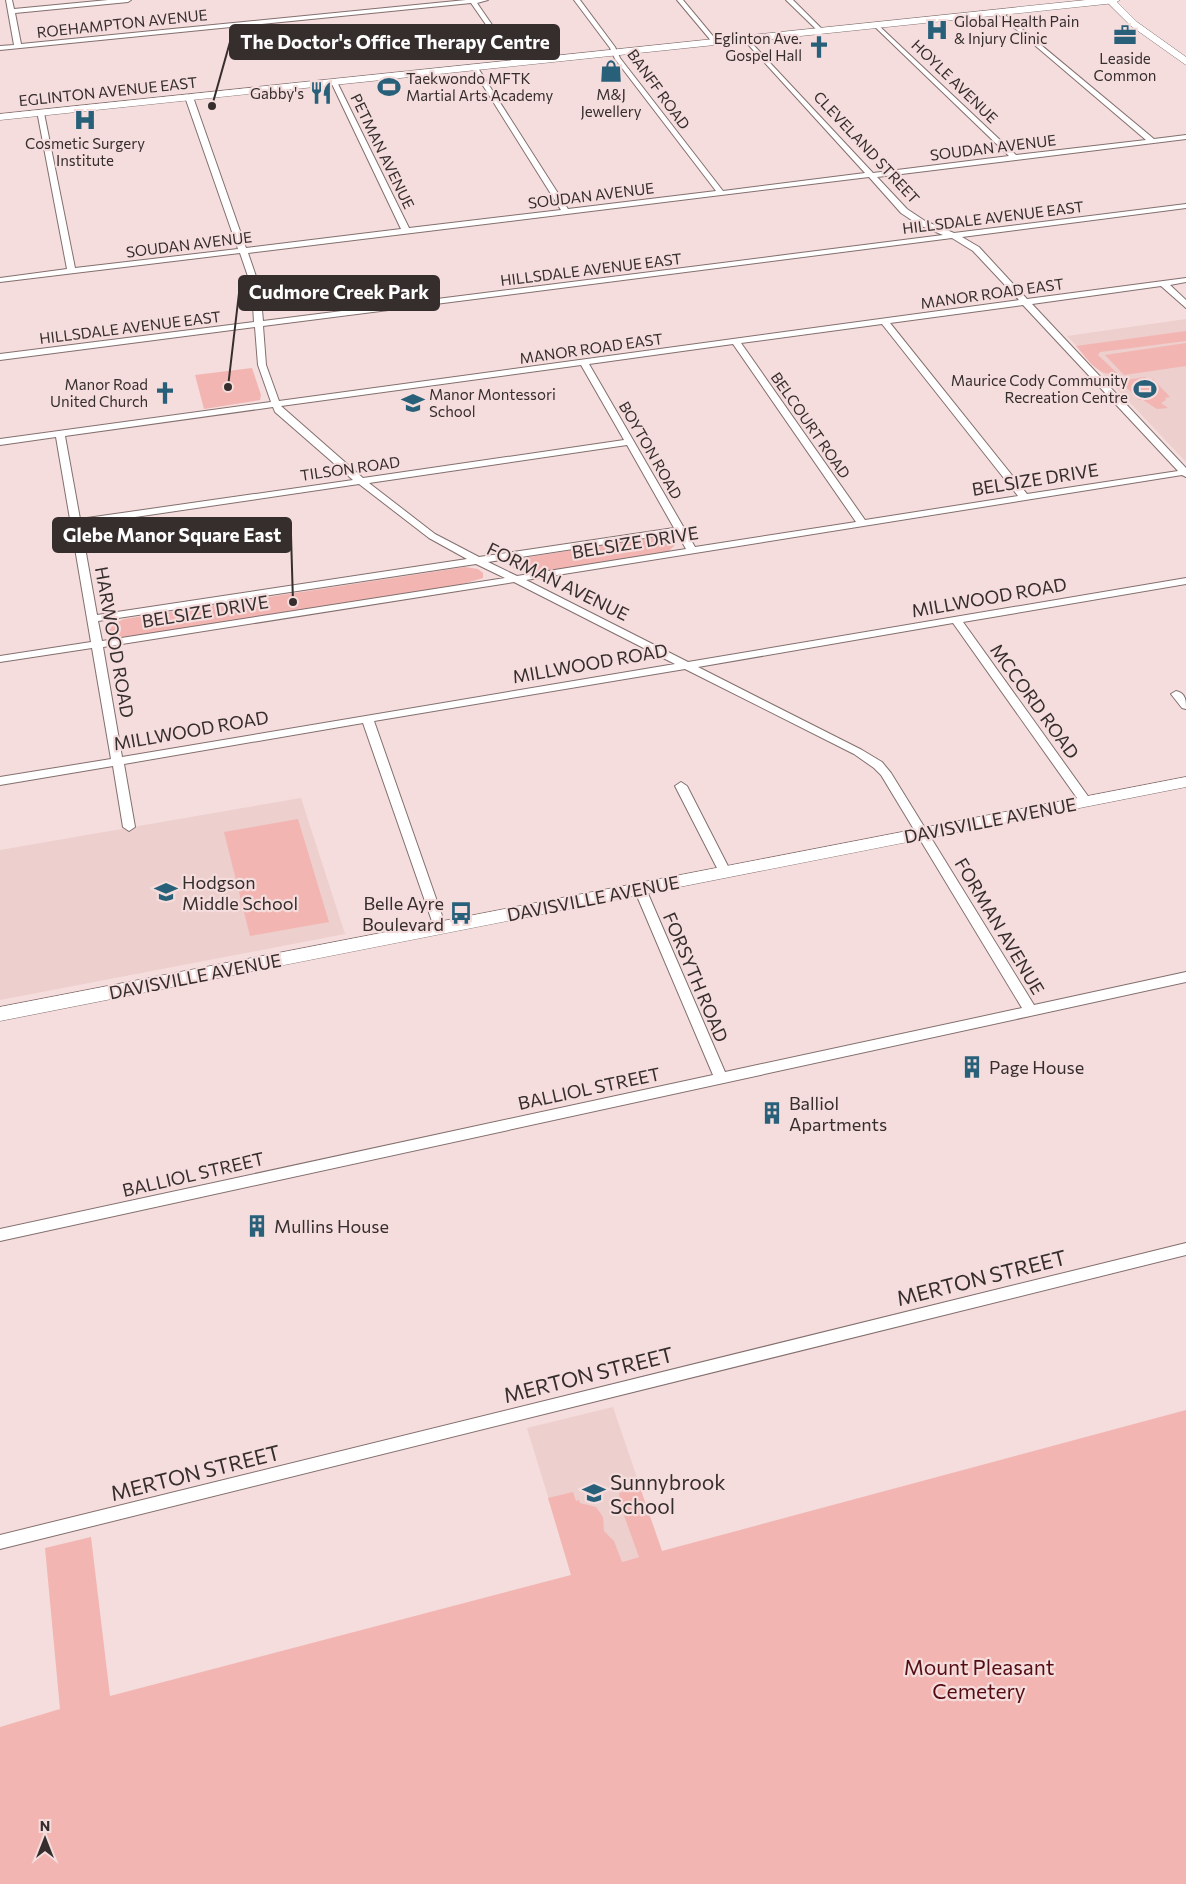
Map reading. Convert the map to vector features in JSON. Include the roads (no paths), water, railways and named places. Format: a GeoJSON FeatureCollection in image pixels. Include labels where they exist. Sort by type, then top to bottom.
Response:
{"type":"FeatureCollection","features":[{"type":"Feature","properties":{"kind":"main road","name":"EGLINTON AVENUE EAST"},"geometry":{"type":"LineString","coordinates":[[0,117],[1115,0]]}},
{"type":"Feature","properties":{"kind":"street"},"geometry":{"type":"LineString","coordinates":[[10,0],[18,46]]}},
{"type":"Feature","properties":{"kind":"street"},"geometry":{"type":"LineString","coordinates":[[12,11],[128,0]]}},
{"type":"Feature","properties":{"kind":"street","name":"ROEHAMPTON AVENUE"},"geometry":{"type":"LineString","coordinates":[[0,48],[485,0]]}},
{"type":"Feature","properties":{"kind":"street","name":"BANFF ROAD"},"geometry":{"type":"LineString","coordinates":[[577,0],[616,53],[617,58],[721,193]]}},
{"type":"Feature","properties":{"kind":"street"},"geometry":{"type":"LineString","coordinates":[[680,0],[715,42]]}},
{"type":"Feature","properties":{"kind":"street"},"geometry":{"type":"LineString","coordinates":[[790,0],[821,31]]}},
{"type":"Feature","properties":{"kind":"street"},"geometry":{"type":"LineString","coordinates":[[1110,0],[1134,24],[1186,62]]}},
{"type":"Feature","properties":{"kind":"street"},"geometry":{"type":"LineString","coordinates":[[1122,0],[1148,33]]}},
{"type":"Feature","properties":{"kind":"street"},"geometry":{"type":"LineString","coordinates":[[473,1],[516,64]]}},
{"type":"Feature","properties":{"kind":"street"},"geometry":{"type":"LineString","coordinates":[[999,12],[1152,141]]}},
{"type":"Feature","properties":{"kind":"street","name":"HOYLE AVENUE"},"geometry":{"type":"LineString","coordinates":[[876,25],[1015,158]]}},
{"type":"Feature","properties":{"kind":"street","name":"CLEVELAND STREET"},"geometry":{"type":"LineString","coordinates":[[746,39],[904,211],[922,223],[963,240],[976,249],[1186,473]]}},
{"type":"Feature","properties":{"kind":"street"},"geometry":{"type":"LineString","coordinates":[[475,68],[566,212]]}},
{"type":"Feature","properties":{"kind":"street","name":"PETMAN AVENUE"},"geometry":{"type":"LineString","coordinates":[[334,82],[406,231]]}},
{"type":"Feature","properties":{"kind":"street","name":"FORMAN AVENUE"},"geometry":{"type":"LineString","coordinates":[[189,97],[256,288],[262,365],[278,410],[361,482],[432,536],[869,757],[885,773],[1031,1012]]}},
{"type":"Feature","properties":{"kind":"street"},"geometry":{"type":"LineString","coordinates":[[40,113],[72,272]]}},
{"type":"Feature","properties":{"kind":"street","name":"SOUDAN AVENUE"},"geometry":{"type":"LineString","coordinates":[[0,280],[1186,137]]}},
{"type":"Feature","properties":{"kind":"street","name":"HILLSDALE AVENUE EAST"},"geometry":{"type":"LineString","coordinates":[[0,357],[1186,206]]}},
{"type":"Feature","properties":{"kind":"street","name":"MANOR ROAD EAST"},"geometry":{"type":"LineString","coordinates":[[0,442],[1186,280]]}},
{"type":"Feature","properties":{"kind":"street"},"geometry":{"type":"LineString","coordinates":[[1163,283],[1186,305]]}},
{"type":"Feature","properties":{"kind":"street"},"geometry":{"type":"LineString","coordinates":[[884,322],[1025,498]]}},
{"type":"Feature","properties":{"kind":"street","name":"BELCOURT ROAD"},"geometry":{"type":"LineString","coordinates":[[736,342],[863,524]]}},
{"type":"Feature","properties":{"kind":"street","name":"BOYTON ROAD"},"geometry":{"type":"LineString","coordinates":[[584,363],[692,551]]}},
{"type":"Feature","properties":{"kind":"street","name":"HARWOOD ROAD"},"geometry":{"type":"LineString","coordinates":[[60,434],[129,827]]}},
{"type":"Feature","properties":{"kind":"street","name":"TILSON ROAD"},"geometry":{"type":"LineString","coordinates":[[76,523],[628,442]]}},
{"type":"Feature","properties":{"kind":"street","name":"BELSIZE DRIVE"},"geometry":{"type":"LineString","coordinates":[[0,658],[517,579],[1186,473]]}},
{"type":"Feature","properties":{"kind":"street","name":"BELSIZE DRIVE"},"geometry":{"type":"LineString","coordinates":[[94,619],[679,530]]}},
{"type":"Feature","properties":{"kind":"street","name":"MILLWOOD ROAD"},"geometry":{"type":"LineString","coordinates":[[0,780],[1186,581]]}},
{"type":"Feature","properties":{"kind":"street","name":"MCCORD ROAD"},"geometry":{"type":"LineString","coordinates":[[956,620],[1086,802]]}},
{"type":"Feature","properties":{"kind":"street"},"geometry":{"type":"LineString","coordinates":[[1176,694],[1186,706]]}},
{"type":"Feature","properties":{"kind":"street"},"geometry":{"type":"LineString","coordinates":[[367,718],[440,927]]}},
{"type":"Feature","properties":{"kind":"street","name":"DAVISVILLE AVENUE"},"geometry":{"type":"LineString","coordinates":[[0,1014],[1186,782]]}},
{"type":"Feature","properties":{"kind":"street"},"geometry":{"type":"LineString","coordinates":[[681,786],[725,872]]}},
{"type":"Feature","properties":{"kind":"street","name":"FORSYTH ROAD"},"geometry":{"type":"LineString","coordinates":[[640,889],[721,1079]]}},
{"type":"Feature","properties":{"kind":"street","name":"BALLIOL STREET"},"geometry":{"type":"LineString","coordinates":[[0,1235],[1186,977]]}},
{"type":"Feature","properties":{"kind":"street","name":"MERTON STREET"},"geometry":{"type":"LineString","coordinates":[[0,1542],[1186,1249]]}},
{"type":"Feature","properties":{"kind":"place","name":"Global Health Pain & Injury Clinic"},"geometry":{"type":"Point","coordinates":[937,30]}},
{"type":"Feature","properties":{"kind":"place","name":"Leaside Common"},"geometry":{"type":"Point","coordinates":[1125,35]}},
{"type":"Feature","properties":{"kind":"place","name":"Eglinton Ave. Gospel Hall"},"geometry":{"type":"Point","coordinates":[819,47]}},
{"type":"Feature","properties":{"kind":"place","name":"M&J Jewellery"},"geometry":{"type":"Point","coordinates":[611,71]}},
{"type":"Feature","properties":{"kind":"place","name":"Taekwondo MFTK Martial Arts Academy"},"geometry":{"type":"Point","coordinates":[389,87]}},
{"type":"Feature","properties":{"kind":"place","name":"Gabby's"},"geometry":{"type":"Point","coordinates":[321,93]}},
{"type":"Feature","properties":{"kind":"place","name":"The Doctor's Office Therapy Centre"},"geometry":{"type":"Point","coordinates":[212,106]}},
{"type":"Feature","properties":{"kind":"place","name":"Cosmetic Surgery Institute"},"geometry":{"type":"Point","coordinates":[85,120]}},
{"type":"Feature","properties":{"kind":"place","name":"Cudmore Creek Park"},"geometry":{"type":"Point","coordinates":[228,387]}},
{"type":"Feature","properties":{"kind":"place","name":"Maurice Cody Community Recreation Centre"},"geometry":{"type":"Point","coordinates":[1145,389]}},
{"type":"Feature","properties":{"kind":"place","name":"Manor Road United Church"},"geometry":{"type":"Point","coordinates":[165,393]}},
{"type":"Feature","properties":{"kind":"place","name":"Manor Montessori School"},"geometry":{"type":"Point","coordinates":[413,403]}},
{"type":"Feature","properties":{"kind":"place","name":"Glebe Manor Square East"},"geometry":{"type":"Point","coordinates":[293,602]}},
{"type":"Feature","properties":{"kind":"place","name":"Hodgson Middle School"},"geometry":{"type":"Point","coordinates":[166,892]}},
{"type":"Feature","properties":{"kind":"place","name":"Belle Ayre Boulevard"},"geometry":{"type":"Point","coordinates":[461,913]}},
{"type":"Feature","properties":{"kind":"place","name":"Page House"},"geometry":{"type":"Point","coordinates":[972,1067]}},
{"type":"Feature","properties":{"kind":"place","name":"Balliol Apartments"},"geometry":{"type":"Point","coordinates":[772,1113]}},
{"type":"Feature","properties":{"kind":"place","name":"Mullins House"},"geometry":{"type":"Point","coordinates":[257,1226]}},
{"type":"Feature","properties":{"kind":"place","name":"Sunnybrook School"},"geometry":{"type":"Point","coordinates":[594,1493]}},
{"type":"Feature","properties":{"kind":"park label","name":"Mount Pleasant Cemetery"},"geometry":{"type":"Point","coordinates":[979,1678]}}]}
